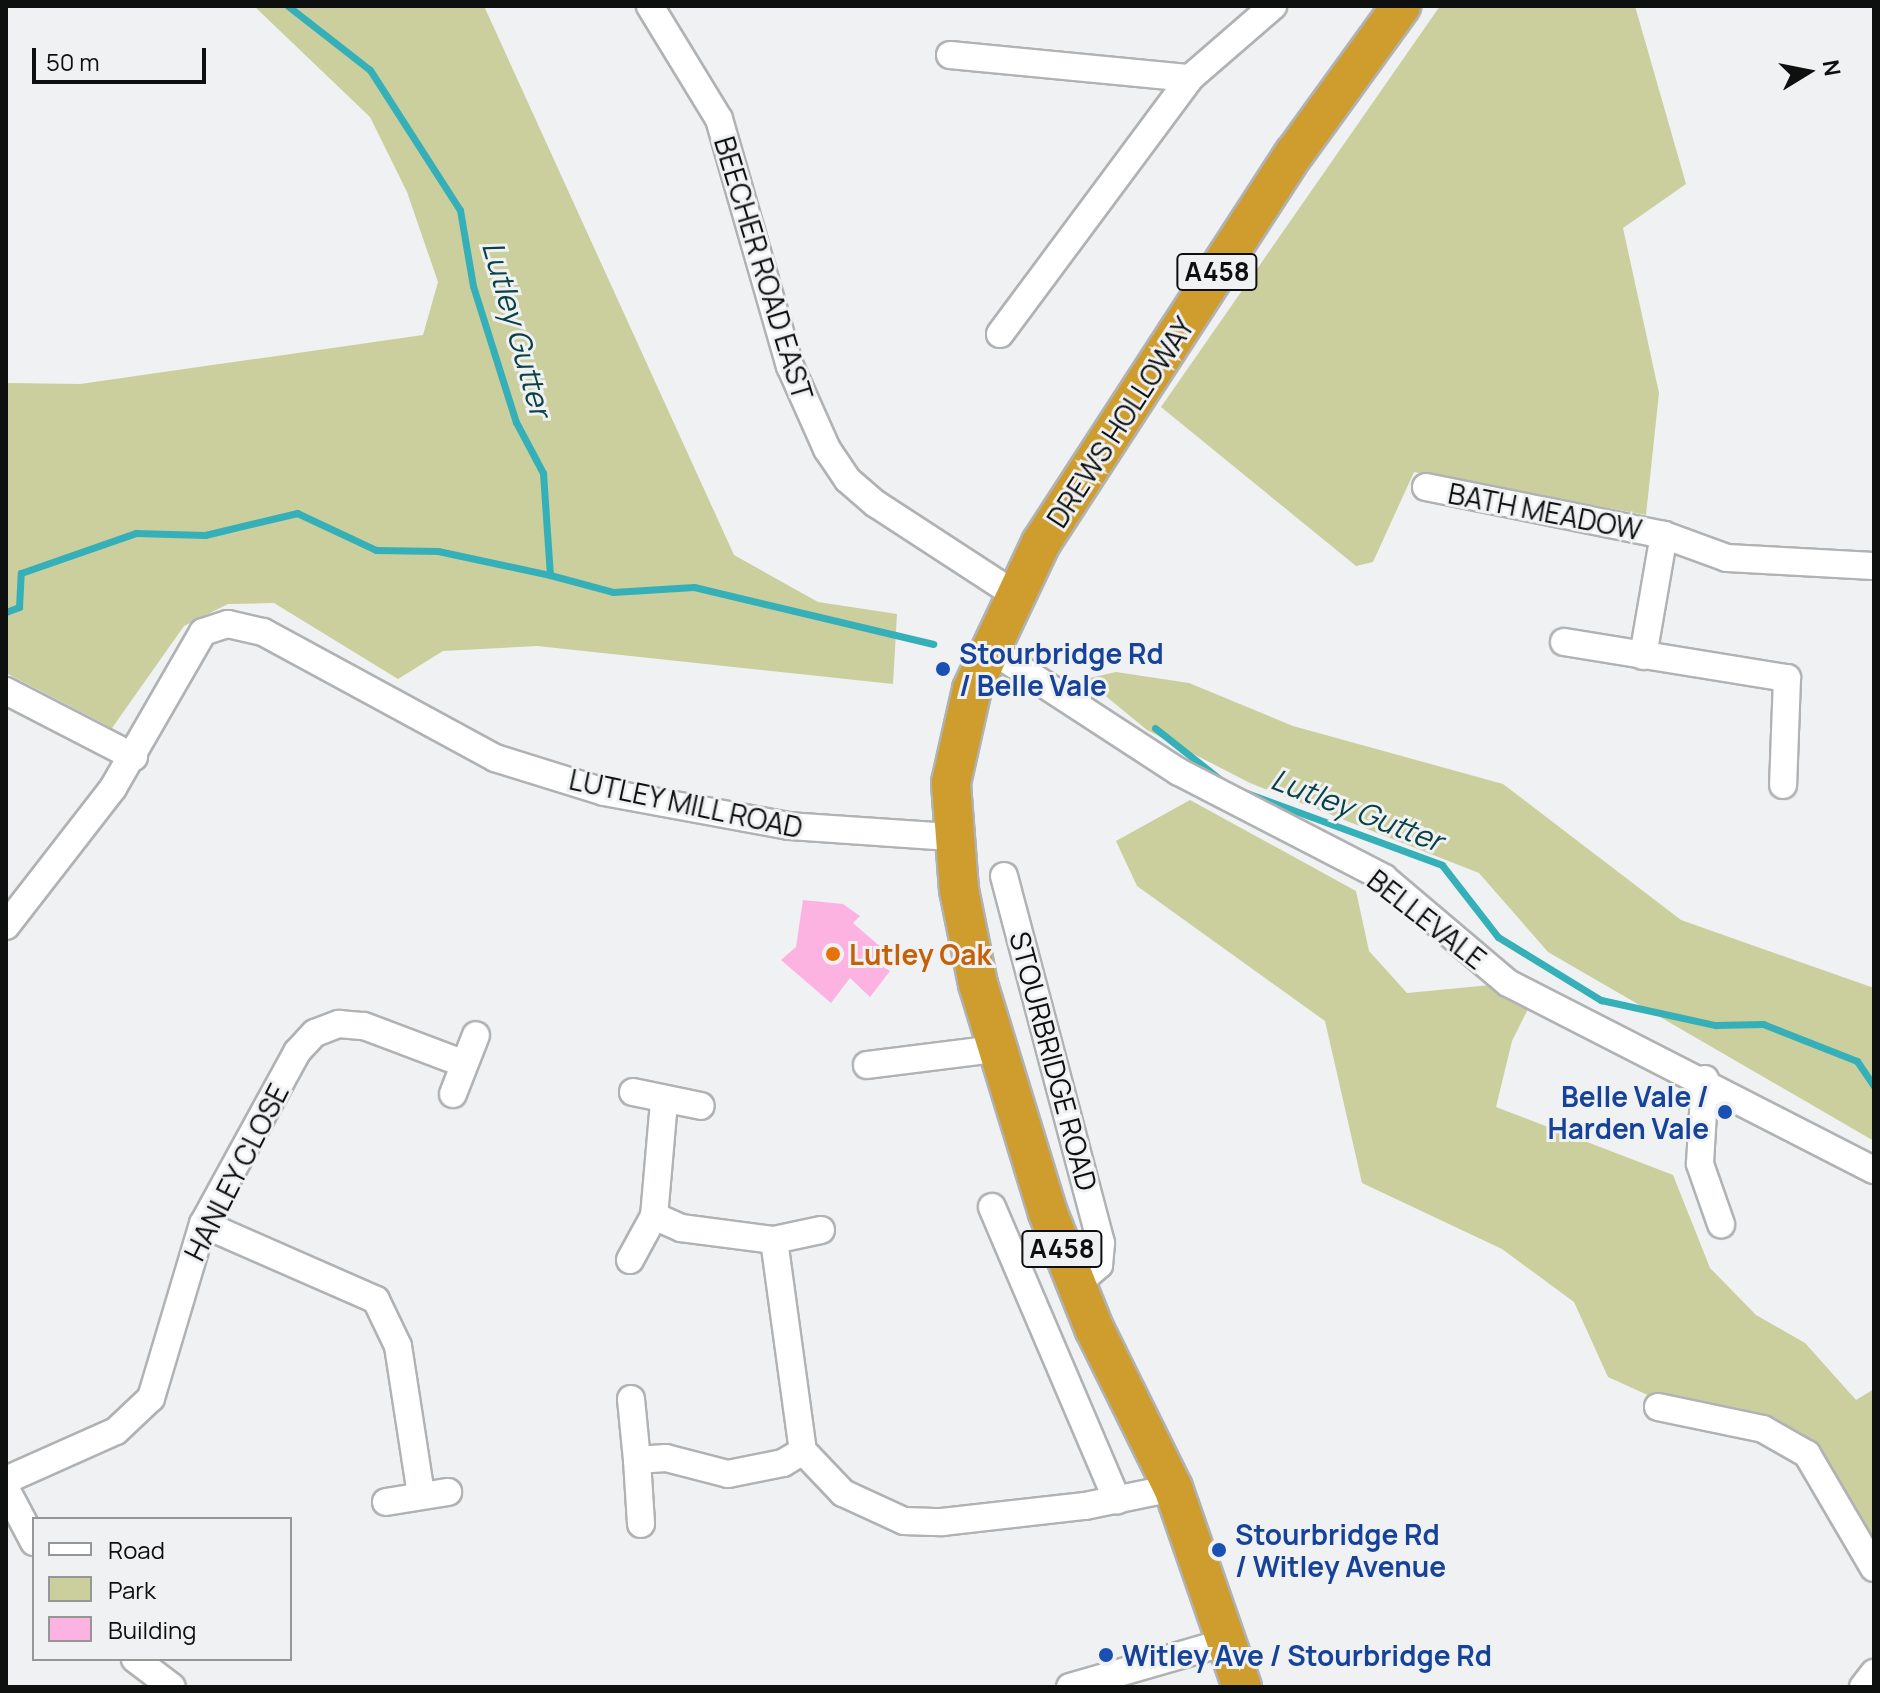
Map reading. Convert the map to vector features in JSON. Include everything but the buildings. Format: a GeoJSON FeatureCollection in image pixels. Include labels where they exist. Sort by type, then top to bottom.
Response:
{"type":"FeatureCollection","features":[{"type":"Feature","properties":{"kind":"highway","name":"DREWS HOLLOWAY"},"geometry":{"type":"LineString","coordinates":[[990,649],[1014,594],[1294,154],[1401,6]]}},
{"type":"Feature","properties":{"kind":"highway","name":"STOURBRIDGE ROAD"},"geometry":{"type":"LineString","coordinates":[[990,649],[956,741],[952,837],[964,917],[995,1049],[1077,1284],[1173,1488],[1229,1641],[1242,1687]]}},
{"type":"Feature","properties":{"kind":"street","name":"BEECHER ROAD EAST"},"geometry":{"type":"LineString","coordinates":[[650,6],[719,119],[790,366],[827,449],[848,480],[876,504],[1014,594]]}},
{"type":"Feature","properties":{"kind":"street"},"geometry":{"type":"LineString","coordinates":[[1000,334],[1190,78],[1226,40],[1273,6]]}},
{"type":"Feature","properties":{"kind":"street"},"geometry":{"type":"LineString","coordinates":[[950,55],[1190,78]]}},
{"type":"Feature","properties":{"kind":"street","name":"BATH MEADOW"},"geometry":{"type":"LineString","coordinates":[[1426,487],[1664,535],[1727,558],[1874,566]]}},
{"type":"Feature","properties":{"kind":"street","name":"BATH MEADOW"},"geometry":{"type":"LineString","coordinates":[[1643,656],[1664,535]]}},
{"type":"Feature","properties":{"kind":"street","name":"LUTLEY MILL ROAD"},"geometry":{"type":"LineString","coordinates":[[134,757],[183,660],[203,632],[215,626],[245,625],[495,758],[604,792],[789,826],[952,837]]}},
{"type":"Feature","properties":{"kind":"street"},"geometry":{"type":"LineString","coordinates":[[1564,642],[1787,678],[1783,785]]}},
{"type":"Feature","properties":{"kind":"street","name":"BELLEVALE"},"geometry":{"type":"LineString","coordinates":[[990,649],[1192,779],[1384,878],[1508,983],[1610,1040],[1705,1079],[1874,1170]]}},
{"type":"Feature","properties":{"kind":"street"},"geometry":{"type":"LineString","coordinates":[[6,691],[134,757],[70,850],[6,926]]}},
{"type":"Feature","properties":{"kind":"street","name":"STOURBRIDGE ROAD"},"geometry":{"type":"LineString","coordinates":[[1004,876],[1101,1243],[1099,1265],[1077,1284]]}},
{"type":"Feature","properties":{"kind":"street","name":"HANLEY CLOSE"},"geometry":{"type":"LineString","coordinates":[[6,1480],[116,1431],[151,1398],[203,1224],[297,1052],[315,1033],[339,1024],[364,1026],[462,1063]]}},
{"type":"Feature","properties":{"kind":"street"},"geometry":{"type":"LineString","coordinates":[[453,1094],[462,1063],[476,1035]]}},
{"type":"Feature","properties":{"kind":"street"},"geometry":{"type":"LineString","coordinates":[[867,1065],[995,1049]]}},
{"type":"Feature","properties":{"kind":"street"},"geometry":{"type":"LineString","coordinates":[[1705,1079],[1700,1164],[1721,1224]]}},
{"type":"Feature","properties":{"kind":"street"},"geometry":{"type":"LineString","coordinates":[[633,1092],[664,1102],[701,1106]]}},
{"type":"Feature","properties":{"kind":"street"},"geometry":{"type":"LineString","coordinates":[[630,1260],[654,1216],[664,1102]]}},
{"type":"Feature","properties":{"kind":"street"},"geometry":{"type":"LineString","coordinates":[[992,1207],[1117,1500]]}},
{"type":"Feature","properties":{"kind":"street"},"geometry":{"type":"LineString","coordinates":[[654,1216],[681,1228],[774,1240],[821,1230]]}},
{"type":"Feature","properties":{"kind":"street"},"geometry":{"type":"LineString","coordinates":[[203,1224],[376,1300],[398,1346],[421,1495]]}},
{"type":"Feature","properties":{"kind":"street"},"geometry":{"type":"LineString","coordinates":[[774,1240],[803,1451],[843,1493],[904,1521],[1117,1500],[1173,1488]]}},
{"type":"Feature","properties":{"kind":"street"},"geometry":{"type":"LineString","coordinates":[[631,1399],[641,1524]]}},
{"type":"Feature","properties":{"kind":"street"},"geometry":{"type":"LineString","coordinates":[[1658,1407],[1763,1429],[1807,1454],[1874,1568]]}},
{"type":"Feature","properties":{"kind":"street"},"geometry":{"type":"LineString","coordinates":[[637,1460],[666,1458],[728,1474],[783,1463],[803,1451]]}},
{"type":"Feature","properties":{"kind":"street"},"geometry":{"type":"LineString","coordinates":[[6,1489],[32,1538]]}},
{"type":"Feature","properties":{"kind":"street"},"geometry":{"type":"LineString","coordinates":[[386,1502],[448,1492]]}},
{"type":"Feature","properties":{"kind":"street"},"geometry":{"type":"LineString","coordinates":[[1070,1687],[1229,1641]]}},
{"type":"Feature","properties":{"kind":"street"},"geometry":{"type":"LineString","coordinates":[[138,1661],[172,1687]]}},
{"type":"Feature","properties":{"kind":"street"},"geometry":{"type":"LineString","coordinates":[[1863,1687],[1874,1673]]}},
{"type":"Feature","properties":{"kind":"green space"},"geometry":{"type":"Polygon","coordinates":[[[254,6],[484,6],[734,555],[818,602],[897,614],[893,684],[537,646],[443,651],[398,679],[274,603],[228,604],[184,626],[112,728],[6,673],[6,383],[80,384],[423,335],[438,282],[407,192],[370,117],[254,6]]]}},
{"type":"Feature","properties":{"kind":"green space"},"geometry":{"type":"Polygon","coordinates":[[[1440,6],[1635,6],[1686,184],[1623,228],[1659,393],[1646,515],[1414,472],[1373,562],[1356,566],[1161,407],[1440,6]]]}},
{"type":"Feature","properties":{"kind":"green space"},"geometry":{"type":"Polygon","coordinates":[[[1116,672],[1189,683],[1293,726],[1503,784],[1681,920],[1874,988],[1874,1141],[1548,952],[1479,873],[1250,783],[1147,730],[1085,679],[1116,672]]]}},
{"type":"Feature","properties":{"kind":"green space"},"geometry":{"type":"Polygon","coordinates":[[[1190,800],[1356,891],[1369,951],[1407,993],[1491,985],[1532,1001],[1512,1041],[1496,1107],[1673,1175],[1710,1268],[1756,1315],[1805,1343],[1856,1400],[1874,1389],[1874,1542],[1817,1444],[1787,1426],[1652,1397],[1608,1377],[1574,1302],[1502,1249],[1362,1183],[1325,1021],[1137,886],[1116,841],[1190,800]]]}},
{"type":"Feature","properties":{"kind":"waterway","name":"Lutley Gutter"},"geometry":{"type":"LineString","coordinates":[[288,6],[370,70],[460,210],[473,286],[516,422],[543,473],[550,575],[613,592],[694,587],[933,644]]}},
{"type":"Feature","properties":{"kind":"waterway"},"geometry":{"type":"LineString","coordinates":[[6,612],[19,607],[21,573],[136,533],[205,535],[297,513],[376,550],[438,551],[550,575]]}},
{"type":"Feature","properties":{"kind":"waterway","name":"Lutley Gutter"},"geometry":{"type":"LineString","coordinates":[[1155,728],[1222,781]]}},
{"type":"Feature","properties":{"kind":"waterway","name":"Lutley Gutter"},"geometry":{"type":"LineString","coordinates":[[1244,792],[1442,865],[1498,937],[1601,1000],[1715,1025],[1763,1024],[1857,1061],[1874,1086]]}},
{"type":"Feature","properties":{"kind":"place","name":"Stourbridge Rd / Belle Vale"},"geometry":{"type":"Point","coordinates":[943,669]}},
{"type":"Feature","properties":{"kind":"place","name":"Lutley Oak"},"geometry":{"type":"Point","coordinates":[833,954]}},
{"type":"Feature","properties":{"kind":"place","name":"Belle Vale / Harden Vale"},"geometry":{"type":"Point","coordinates":[1725,1112]}},
{"type":"Feature","properties":{"kind":"place","name":"Stourbridge Rd / Witley Avenue"},"geometry":{"type":"Point","coordinates":[1219,1550]}},
{"type":"Feature","properties":{"kind":"place","name":"Witley Ave / Stourbridge Rd"},"geometry":{"type":"Point","coordinates":[1106,1655]}}]}
